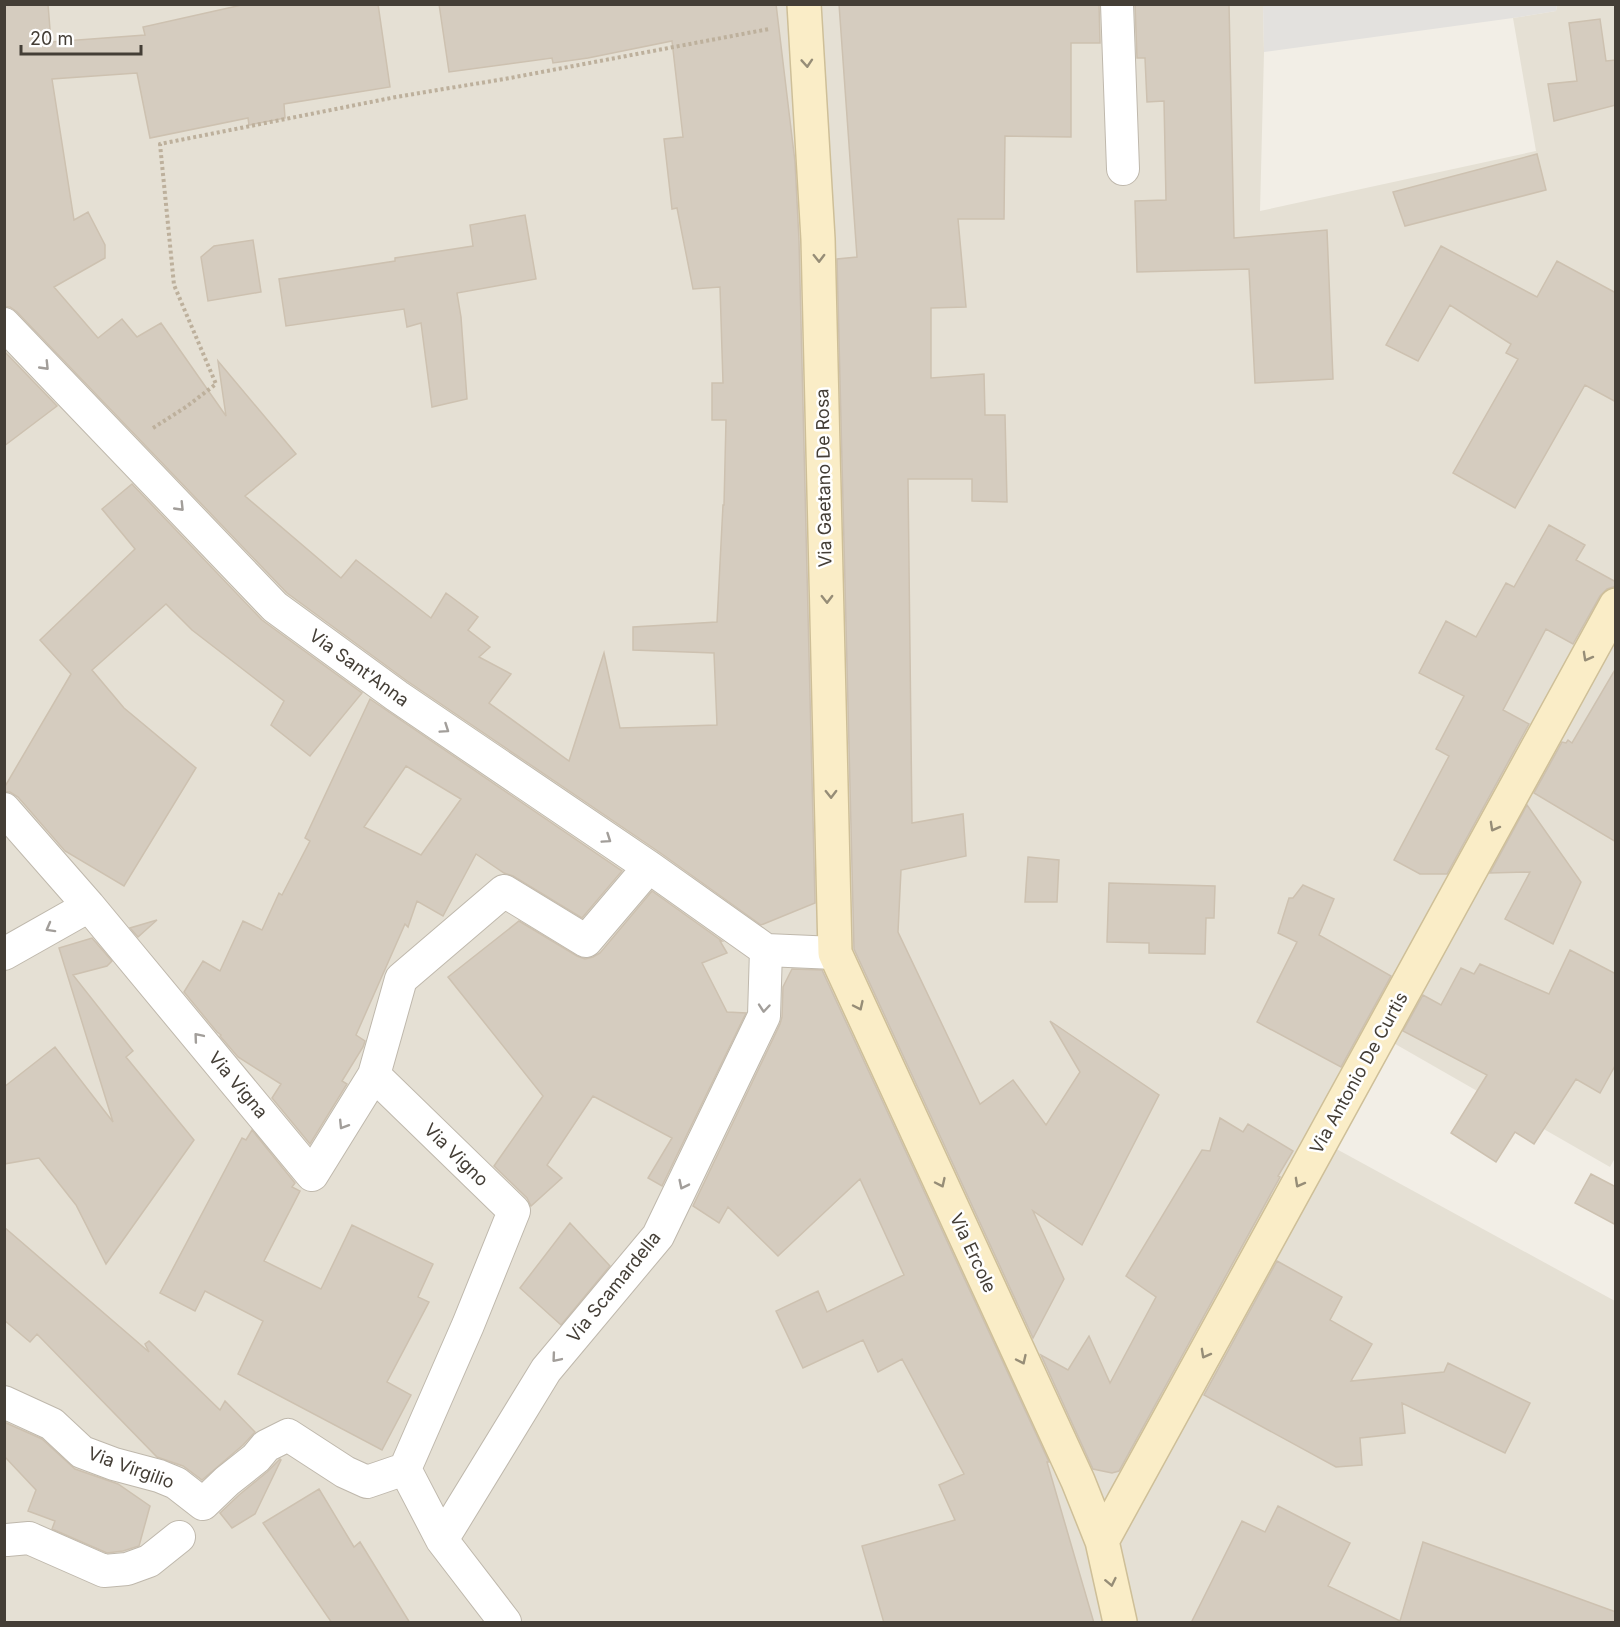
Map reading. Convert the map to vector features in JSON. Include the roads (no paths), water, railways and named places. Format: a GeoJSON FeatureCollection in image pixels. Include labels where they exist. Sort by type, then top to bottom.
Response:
{"type":"FeatureCollection","features":[{"type":"Feature","properties":{"kind":"street"},"geometry":{"type":"LineString","coordinates":[[1117,4],[1123,169]]}},
{"type":"Feature","properties":{"kind":"street","name":"Via Gaetano De Rosa"},"geometry":{"type":"LineString","coordinates":[[804,13],[818,239],[835,952]]}},
{"type":"Feature","properties":{"kind":"street","name":"Via Sant'Anna"},"geometry":{"type":"LineString","coordinates":[[4,324],[275,607],[397,696],[649,867],[766,950]]}},
{"type":"Feature","properties":{"kind":"street","name":"Via Antonio De Curtis"},"geometry":{"type":"LineString","coordinates":[[1102,1541],[1616,605]]}},
{"type":"Feature","properties":{"kind":"street","name":"Via Vigna"},"geometry":{"type":"LineString","coordinates":[[4,809],[89,906],[312,1175],[374,1075]]}},
{"type":"Feature","properties":{"kind":"street"},"geometry":{"type":"LineString","coordinates":[[374,1075],[401,979],[504,891],[586,941],[649,867]]}},
{"type":"Feature","properties":{"kind":"street"},"geometry":{"type":"LineString","coordinates":[[4,954],[89,906]]}},
{"type":"Feature","properties":{"kind":"street"},"geometry":{"type":"LineString","coordinates":[[766,950],[835,952]]}},
{"type":"Feature","properties":{"kind":"street","name":"Via Scamardella"},"geometry":{"type":"LineString","coordinates":[[442,1540],[546,1370],[658,1236],[764,1016],[766,950]]}},
{"type":"Feature","properties":{"kind":"street","name":"Via Ercole"},"geometry":{"type":"LineString","coordinates":[[835,952],[1078,1481],[1102,1541],[1120,1623]]}},
{"type":"Feature","properties":{"kind":"street","name":"Via Vigno"},"geometry":{"type":"LineString","coordinates":[[374,1075],[513,1211],[468,1325],[405,1469]]}},
{"type":"Feature","properties":{"kind":"street","name":"Via Virgilio"},"geometry":{"type":"LineString","coordinates":[[4,1402],[52,1424],[82,1452],[114,1464],[168,1479],[203,1504],[256,1458],[266,1446],[288,1435],[345,1472],[367,1482],[405,1469]]}},
{"type":"Feature","properties":{"kind":"street"},"geometry":{"type":"LineString","coordinates":[[405,1469],[442,1540],[505,1623]]}},
{"type":"Feature","properties":{"kind":"street"},"geometry":{"type":"LineString","coordinates":[[5,1538],[29,1538],[104,1571],[127,1569],[149,1561],[179,1537]]}}]}
